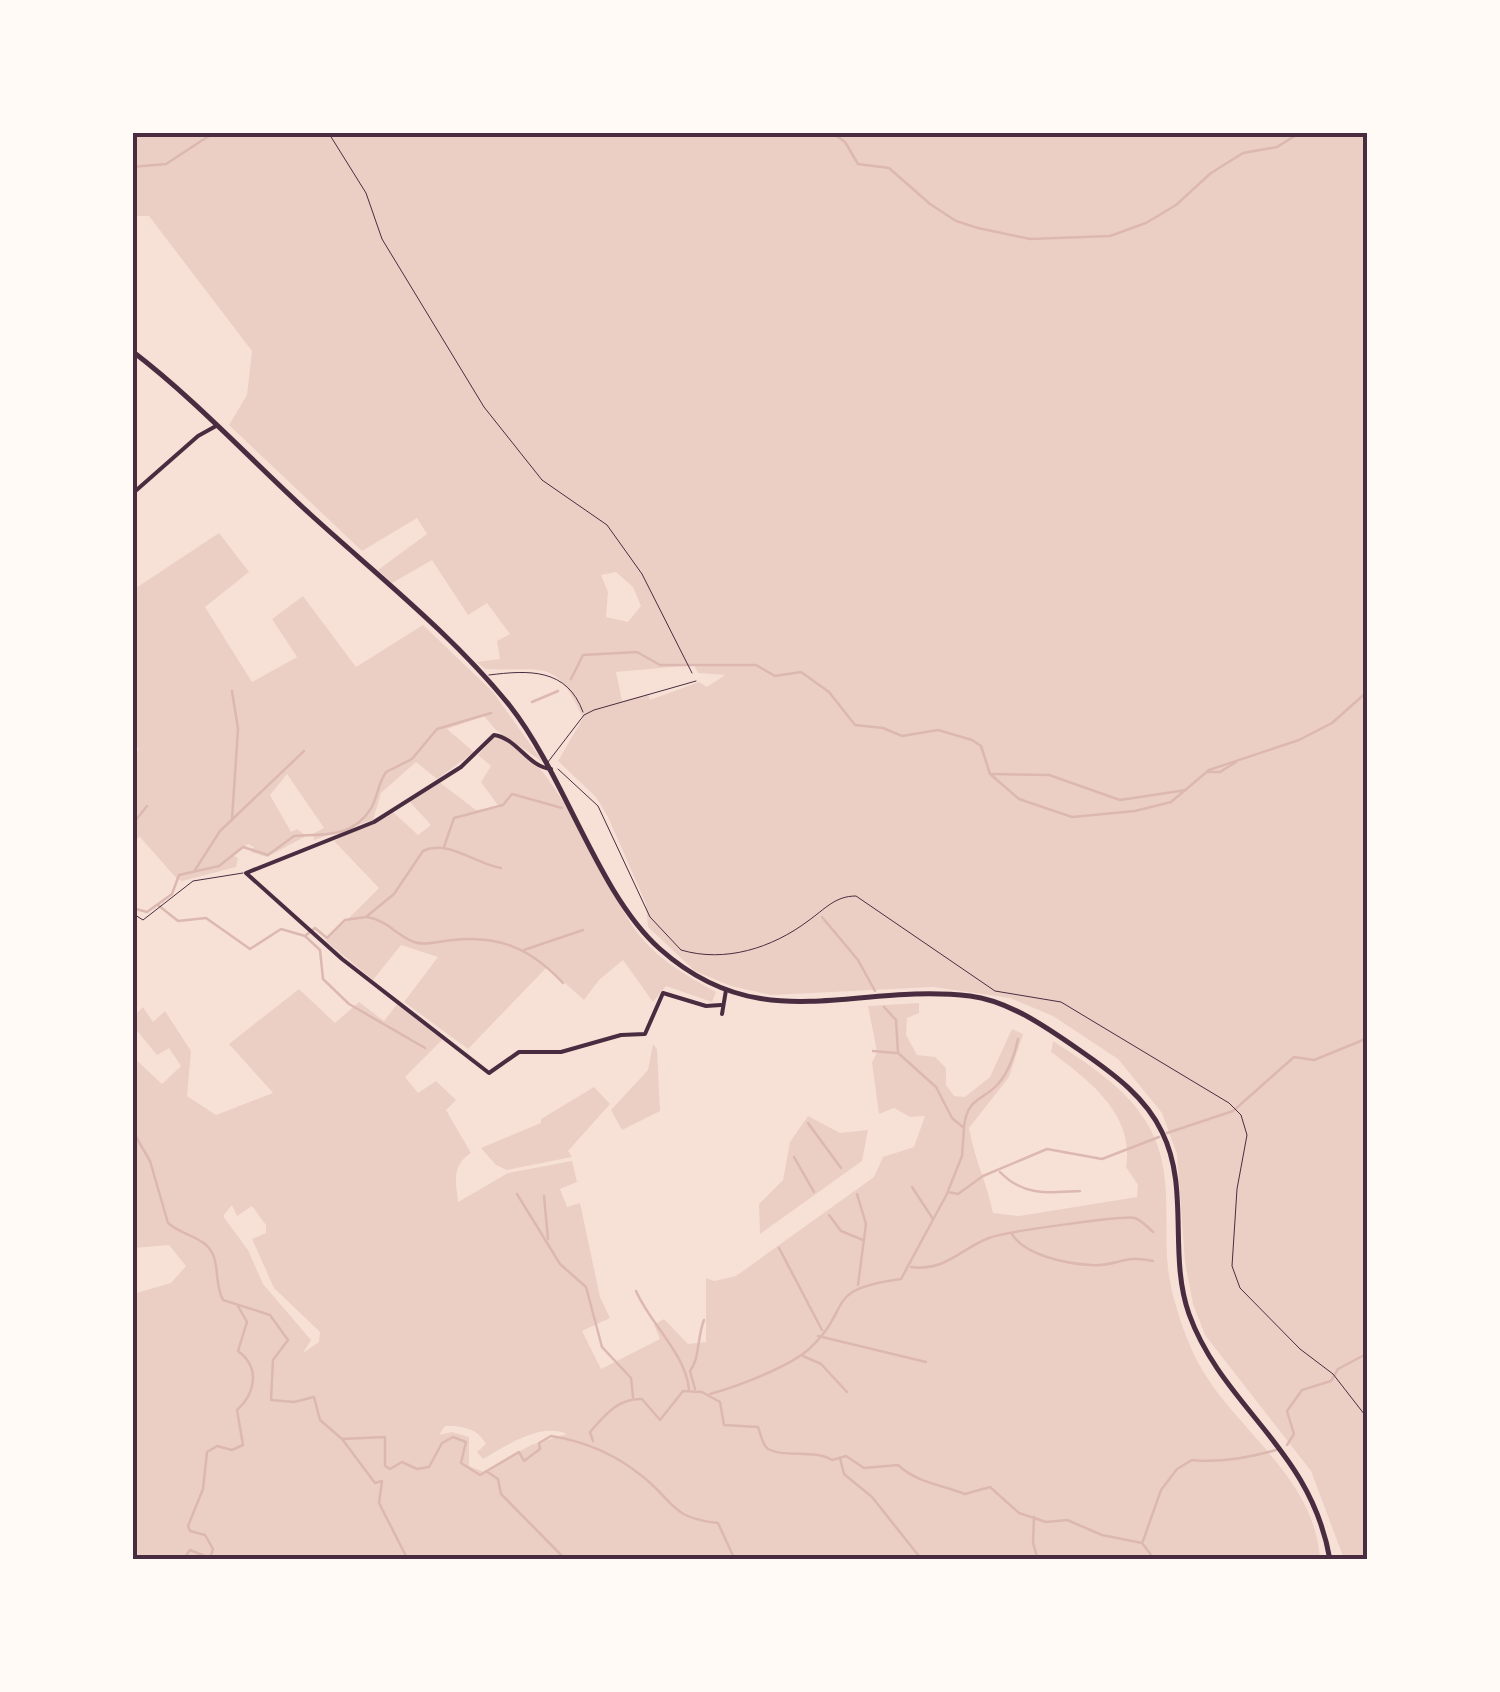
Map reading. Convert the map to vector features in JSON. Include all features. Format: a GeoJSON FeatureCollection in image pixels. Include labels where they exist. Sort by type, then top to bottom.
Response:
{"type":"FeatureCollection","features":[{"type":"Feature","properties":{"kind":"main road"},"geometry":{"type":"LineString","coordinates":[[132,351],[483,676],[551,764],[642,930],[684,968],[726,990],[776,1002],[949,996],[986,1000],[1043,1026],[1129,1088],[1156,1120],[1171,1153],[1188,1311],[1206,1347],[1310,1490],[1330,1560]]}},
{"type":"Feature","properties":{"kind":"street"},"geometry":{"type":"LineString","coordinates":[[132,494],[198,436],[216,426]]}},
{"type":"Feature","properties":{"kind":"street"},"geometry":{"type":"LineString","coordinates":[[551,764],[543,768],[512,742],[494,735],[461,767],[374,822],[246,873],[342,959],[489,1073],[519,1052],[561,1052],[620,1035],[645,1034],[663,993],[706,1006],[721,1005]]}},
{"type":"Feature","properties":{"kind":"street"},"geometry":{"type":"LineString","coordinates":[[722,1014],[726,990]]}},
{"type":"Feature","properties":{"kind":"lane"},"geometry":{"type":"LineString","coordinates":[[483,676],[547,673],[572,689],[584,715]]}},
{"type":"Feature","properties":{"kind":"lane"},"geometry":{"type":"LineString","coordinates":[[551,764],[584,715],[696,681]]}},
{"type":"Feature","properties":{"kind":"lane"},"geometry":{"type":"LineString","coordinates":[[132,913],[143,920],[193,881],[246,873]]}},
{"type":"Feature","properties":{"kind":"path"},"geometry":{"type":"LineString","coordinates":[[328,132],[366,192],[382,238],[484,407],[542,480],[607,525],[642,574],[696,681]]}},
{"type":"Feature","properties":{"kind":"path"},"geometry":{"type":"LineString","coordinates":[[551,764],[598,806],[650,917],[681,950],[738,954],[797,929],[836,899],[856,896],[996,991],[1062,1002],[1229,1103],[1238,1111],[1247,1135],[1237,1189],[1234,1273],[1240,1288],[1266,1317],[1333,1374],[1368,1419]]}},
{"type":"Feature","properties":{"kind":"shaded area"},"geometry":{"type":"Polygon","coordinates":[[[133,133],[1367,133],[1367,1559],[1344,1559],[1311,1471],[1205,1335],[1193,1304],[1185,1262],[1177,1154],[1162,1113],[1118,1059],[1053,1016],[1010,998],[933,987],[771,995],[731,986],[695,971],[648,927],[646,904],[608,817],[596,797],[558,761],[583,718],[564,685],[545,671],[485,669],[477,662],[500,659],[497,641],[510,634],[487,603],[468,615],[432,560],[392,583],[378,570],[427,534],[417,518],[362,551],[229,425],[247,395],[252,351],[149,216],[133,216],[133,133]],[[616,572],[601,575],[608,592],[606,617],[628,622],[641,606],[633,587],[616,572]],[[694,665],[616,672],[622,701],[648,694],[650,700],[699,682],[707,687],[725,675],[698,673],[694,665]]]}},
{"type":"Feature","properties":{"kind":"shaded area"},"geometry":{"type":"Polygon","coordinates":[[[219,533],[249,572],[205,607],[252,682],[297,657],[272,619],[303,596],[356,667],[423,625],[493,692],[543,762],[496,730],[484,716],[447,729],[474,752],[437,779],[416,762],[381,793],[373,820],[314,840],[313,834],[324,828],[287,774],[270,795],[291,832],[297,829],[306,836],[267,857],[251,852],[254,847],[248,844],[234,856],[238,858],[236,867],[177,879],[140,837],[133,840],[133,758],[139,749],[133,744],[133,590],[219,533]]]}},
{"type":"Feature","properties":{"kind":"shaded area"},"geometry":{"type":"Polygon","coordinates":[[[494,738],[514,744],[534,762],[574,819],[637,932],[663,959],[716,992],[712,1002],[666,986],[653,1002],[623,960],[599,980],[584,1000],[547,967],[468,1049],[404,1002],[438,957],[401,945],[373,980],[326,941],[379,888],[334,841],[393,812],[418,835],[431,825],[409,801],[439,782],[476,810],[500,808],[481,782],[491,766],[478,755],[494,738]]]}},
{"type":"Feature","properties":{"kind":"shaded area"},"geometry":{"type":"Polygon","coordinates":[[[299,989],[335,1023],[359,1002],[384,1021],[398,1003],[445,1037],[405,1077],[418,1093],[436,1081],[456,1100],[446,1110],[471,1153],[458,1169],[458,1202],[508,1173],[572,1161],[577,1182],[560,1189],[567,1207],[580,1203],[600,1297],[610,1318],[582,1331],[601,1369],[660,1339],[654,1325],[664,1319],[688,1344],[706,1342],[706,1278],[714,1281],[736,1276],[874,1177],[883,1157],[914,1147],[925,1116],[910,1117],[894,1108],[879,1114],[872,1063],[877,1052],[868,1006],[919,1003],[919,1013],[907,1018],[906,1035],[917,1055],[935,1057],[946,1068],[946,1085],[954,1096],[965,1097],[990,1077],[1012,1029],[1023,1034],[1009,1077],[969,1128],[993,1213],[1019,1216],[1137,1197],[1138,1185],[1126,1167],[1127,1148],[1116,1115],[1094,1087],[1051,1052],[1053,1041],[1116,1086],[1137,1108],[1154,1137],[1161,1155],[1166,1192],[1169,1278],[1187,1339],[1206,1376],[1302,1499],[1314,1528],[1320,1559],[133,1559],[133,1294],[171,1283],[186,1266],[169,1245],[133,1248],[132,1056],[162,1084],[181,1066],[169,1048],[157,1055],[133,1026],[133,1017],[143,1007],[153,1022],[165,1011],[191,1051],[187,1096],[216,1115],[273,1093],[229,1044],[299,989]],[[232,1205],[223,1216],[248,1250],[263,1284],[311,1340],[303,1353],[319,1342],[320,1332],[274,1288],[252,1239],[266,1233],[266,1225],[252,1206],[237,1216],[232,1205]],[[445,1426],[439,1435],[452,1432],[469,1437],[469,1466],[484,1472],[531,1445],[567,1434],[535,1433],[483,1459],[477,1452],[486,1444],[478,1434],[464,1427],[445,1426]]]}},
{"type":"Feature","properties":{"kind":"shaded area"},"geometry":{"type":"Polygon","coordinates":[[[653,1044],[657,1049],[660,1111],[622,1130],[611,1110],[648,1070],[653,1044]]]}},
{"type":"Feature","properties":{"kind":"shaded area"},"geometry":{"type":"Polygon","coordinates":[[[594,1087],[610,1104],[568,1151],[572,1157],[507,1170],[496,1165],[481,1148],[541,1123],[541,1119],[594,1087]]]}},
{"type":"Feature","properties":{"kind":"shaded area"},"geometry":{"type":"Polygon","coordinates":[[[808,1116],[840,1133],[868,1130],[862,1161],[760,1234],[759,1204],[783,1180],[790,1142],[808,1116]]]}},
{"type":"Feature","properties":{"kind":"waterway"},"geometry":{"type":"LineString","coordinates":[[132,167],[166,164],[215,132]]}},
{"type":"Feature","properties":{"kind":"waterway"},"geometry":{"type":"LineString","coordinates":[[831,132],[845,142],[858,164],[889,168],[956,221],[1030,239],[1110,236],[1146,223],[1243,153],[1277,147],[1301,132]]}},
{"type":"Feature","properties":{"kind":"waterway"},"geometry":{"type":"LineString","coordinates":[[571,679],[583,655],[637,652],[660,665],[756,665],[775,676],[801,672],[829,692],[855,725],[883,728],[902,736],[938,730],[972,740],[981,746],[990,774],[1019,799],[1072,817],[1135,811],[1171,802],[1209,770],[1299,740],[1332,723],[1368,691]]}},
{"type":"Feature","properties":{"kind":"waterway"},"geometry":{"type":"LineString","coordinates":[[232,691],[238,729],[232,819]]}},
{"type":"Feature","properties":{"kind":"waterway"},"geometry":{"type":"LineString","coordinates":[[532,702],[558,691]]}},
{"type":"Feature","properties":{"kind":"waterway"},"geometry":{"type":"LineString","coordinates":[[132,908],[147,912],[172,894],[179,875],[219,866],[243,847],[268,855],[294,836],[336,833],[354,826],[370,810],[386,772],[412,759],[437,729],[491,713]]}},
{"type":"Feature","properties":{"kind":"waterway"},"geometry":{"type":"LineString","coordinates":[[195,870],[220,831],[304,751]]}},
{"type":"Feature","properties":{"kind":"waterway"},"geometry":{"type":"LineString","coordinates":[[1207,772],[1220,772],[1236,762]]}},
{"type":"Feature","properties":{"kind":"waterway"},"geometry":{"type":"LineString","coordinates":[[991,774],[1049,775],[1120,800],[1186,790]]}},
{"type":"Feature","properties":{"kind":"waterway"},"geometry":{"type":"LineString","coordinates":[[444,847],[454,818],[503,805],[512,794],[562,808]]}},
{"type":"Feature","properties":{"kind":"waterway"},"geometry":{"type":"LineString","coordinates":[[132,825],[147,806]]}},
{"type":"Feature","properties":{"kind":"waterway"},"geometry":{"type":"LineString","coordinates":[[305,936],[315,928],[327,938],[345,920],[366,917],[394,894],[423,851],[452,850],[501,868]]}},
{"type":"Feature","properties":{"kind":"waterway"},"geometry":{"type":"LineString","coordinates":[[158,905],[178,921],[206,918],[250,949],[281,929],[305,936],[320,950],[323,979],[349,1004],[425,1048]]}},
{"type":"Feature","properties":{"kind":"waterway"},"geometry":{"type":"LineString","coordinates":[[367,917],[418,943],[470,939],[500,942],[527,953],[563,983]]}},
{"type":"Feature","properties":{"kind":"waterway"},"geometry":{"type":"LineString","coordinates":[[822,917],[858,960],[875,991]]}},
{"type":"Feature","properties":{"kind":"waterway"},"geometry":{"type":"LineString","coordinates":[[524,950],[583,930]]}},
{"type":"Feature","properties":{"kind":"waterway"},"geometry":{"type":"LineString","coordinates":[[884,1007],[896,1020],[898,1053],[936,1087],[952,1118],[964,1128],[962,1156],[948,1191]]}},
{"type":"Feature","properties":{"kind":"waterway"},"geometry":{"type":"LineString","coordinates":[[1167,1133],[1233,1111],[1294,1057],[1314,1060],[1368,1038]]}},
{"type":"Feature","properties":{"kind":"waterway"},"geometry":{"type":"LineString","coordinates":[[964,1127],[968,1110],[1005,1074],[1018,1039]]}},
{"type":"Feature","properties":{"kind":"waterway"},"geometry":{"type":"LineString","coordinates":[[873,1051],[896,1053]]}},
{"type":"Feature","properties":{"kind":"waterway"},"geometry":{"type":"LineString","coordinates":[[808,1123],[841,1168]]}},
{"type":"Feature","properties":{"kind":"waterway"},"geometry":{"type":"LineString","coordinates":[[132,1130],[150,1161],[168,1223],[201,1241],[214,1256],[223,1300],[270,1315],[288,1340],[273,1360],[271,1400],[294,1402],[314,1397],[320,1420],[342,1439],[385,1437],[385,1466],[390,1469],[402,1462],[417,1469],[429,1467],[442,1443],[453,1437],[466,1442],[461,1463],[480,1475],[519,1452],[524,1461],[540,1449],[539,1443],[551,1436],[587,1445],[632,1468],[682,1513],[718,1523],[735,1560]]}},
{"type":"Feature","properties":{"kind":"waterway"},"geometry":{"type":"LineString","coordinates":[[710,1394],[789,1363],[823,1334],[849,1295],[876,1283],[901,1279],[948,1192],[958,1194],[983,1176],[1047,1149],[1102,1159],[1159,1137]]}},
{"type":"Feature","properties":{"kind":"waterway"},"geometry":{"type":"LineString","coordinates":[[794,1157],[814,1192]]}},
{"type":"Feature","properties":{"kind":"waterway"},"geometry":{"type":"LineString","coordinates":[[1000,1172],[1027,1189],[1080,1191]]}},
{"type":"Feature","properties":{"kind":"waterway"},"geometry":{"type":"LineString","coordinates":[[912,1187],[933,1219]]}},
{"type":"Feature","properties":{"kind":"waterway"},"geometry":{"type":"LineString","coordinates":[[517,1194],[560,1264],[586,1287],[602,1347],[631,1378],[633,1397]]}},
{"type":"Feature","properties":{"kind":"waterway"},"geometry":{"type":"LineString","coordinates":[[857,1194],[866,1224],[858,1285]]}},
{"type":"Feature","properties":{"kind":"waterway"},"geometry":{"type":"LineString","coordinates":[[544,1196],[548,1239]]}},
{"type":"Feature","properties":{"kind":"waterway"},"geometry":{"type":"LineString","coordinates":[[829,1215],[841,1231],[863,1240]]}},
{"type":"Feature","properties":{"kind":"waterway"},"geometry":{"type":"LineString","coordinates":[[911,1267],[943,1263],[989,1238],[1064,1225],[1135,1218],[1153,1232]]}},
{"type":"Feature","properties":{"kind":"waterway"},"geometry":{"type":"LineString","coordinates":[[1012,1234],[1026,1248],[1070,1263],[1153,1261]]}},
{"type":"Feature","properties":{"kind":"waterway"},"geometry":{"type":"LineString","coordinates":[[779,1248],[822,1330]]}},
{"type":"Feature","properties":{"kind":"waterway"},"geometry":{"type":"LineString","coordinates":[[636,1291],[681,1363],[689,1389]]}},
{"type":"Feature","properties":{"kind":"waterway"},"geometry":{"type":"LineString","coordinates":[[183,1560],[190,1550],[210,1558],[213,1549],[205,1535],[190,1531],[188,1526],[203,1489],[207,1452],[217,1446],[232,1450],[243,1445],[237,1410],[248,1396],[253,1373],[238,1351],[247,1322],[238,1306]]}},
{"type":"Feature","properties":{"kind":"waterway"},"geometry":{"type":"LineString","coordinates":[[695,1389],[690,1371],[704,1320]]}},
{"type":"Feature","properties":{"kind":"waterway"},"geometry":{"type":"LineString","coordinates":[[818,1336],[926,1362]]}},
{"type":"Feature","properties":{"kind":"waterway"},"geometry":{"type":"LineString","coordinates":[[1287,1445],[1294,1434],[1287,1411],[1302,1390],[1331,1381],[1338,1369],[1368,1353]]}},
{"type":"Feature","properties":{"kind":"waterway"},"geometry":{"type":"LineString","coordinates":[[803,1356],[821,1364],[847,1392]]}},
{"type":"Feature","properties":{"kind":"waterway"},"geometry":{"type":"LineString","coordinates":[[593,1441],[590,1432],[626,1401],[642,1399],[660,1420],[683,1391],[702,1392],[720,1402],[724,1425],[758,1427],[764,1445],[775,1452],[832,1460],[846,1456],[864,1468],[898,1465],[922,1480],[965,1494],[990,1487],[1019,1513],[1046,1522],[1067,1520],[1102,1535],[1142,1543],[1155,1560]]}},
{"type":"Feature","properties":{"kind":"waterway"},"geometry":{"type":"LineString","coordinates":[[342,1439],[375,1483],[382,1481],[379,1503],[408,1560]]}},
{"type":"Feature","properties":{"kind":"waterway"},"geometry":{"type":"LineString","coordinates":[[1143,1541],[1161,1490],[1177,1469],[1192,1460],[1234,1459],[1276,1450]]}},
{"type":"Feature","properties":{"kind":"waterway"},"geometry":{"type":"LineString","coordinates":[[840,1458],[844,1474],[872,1497],[922,1560]]}},
{"type":"Feature","properties":{"kind":"waterway"},"geometry":{"type":"LineString","coordinates":[[486,1471],[498,1479],[501,1494],[566,1560]]}},
{"type":"Feature","properties":{"kind":"waterway"},"geometry":{"type":"LineString","coordinates":[[1034,1517],[1033,1543],[1038,1560]]}}]}
